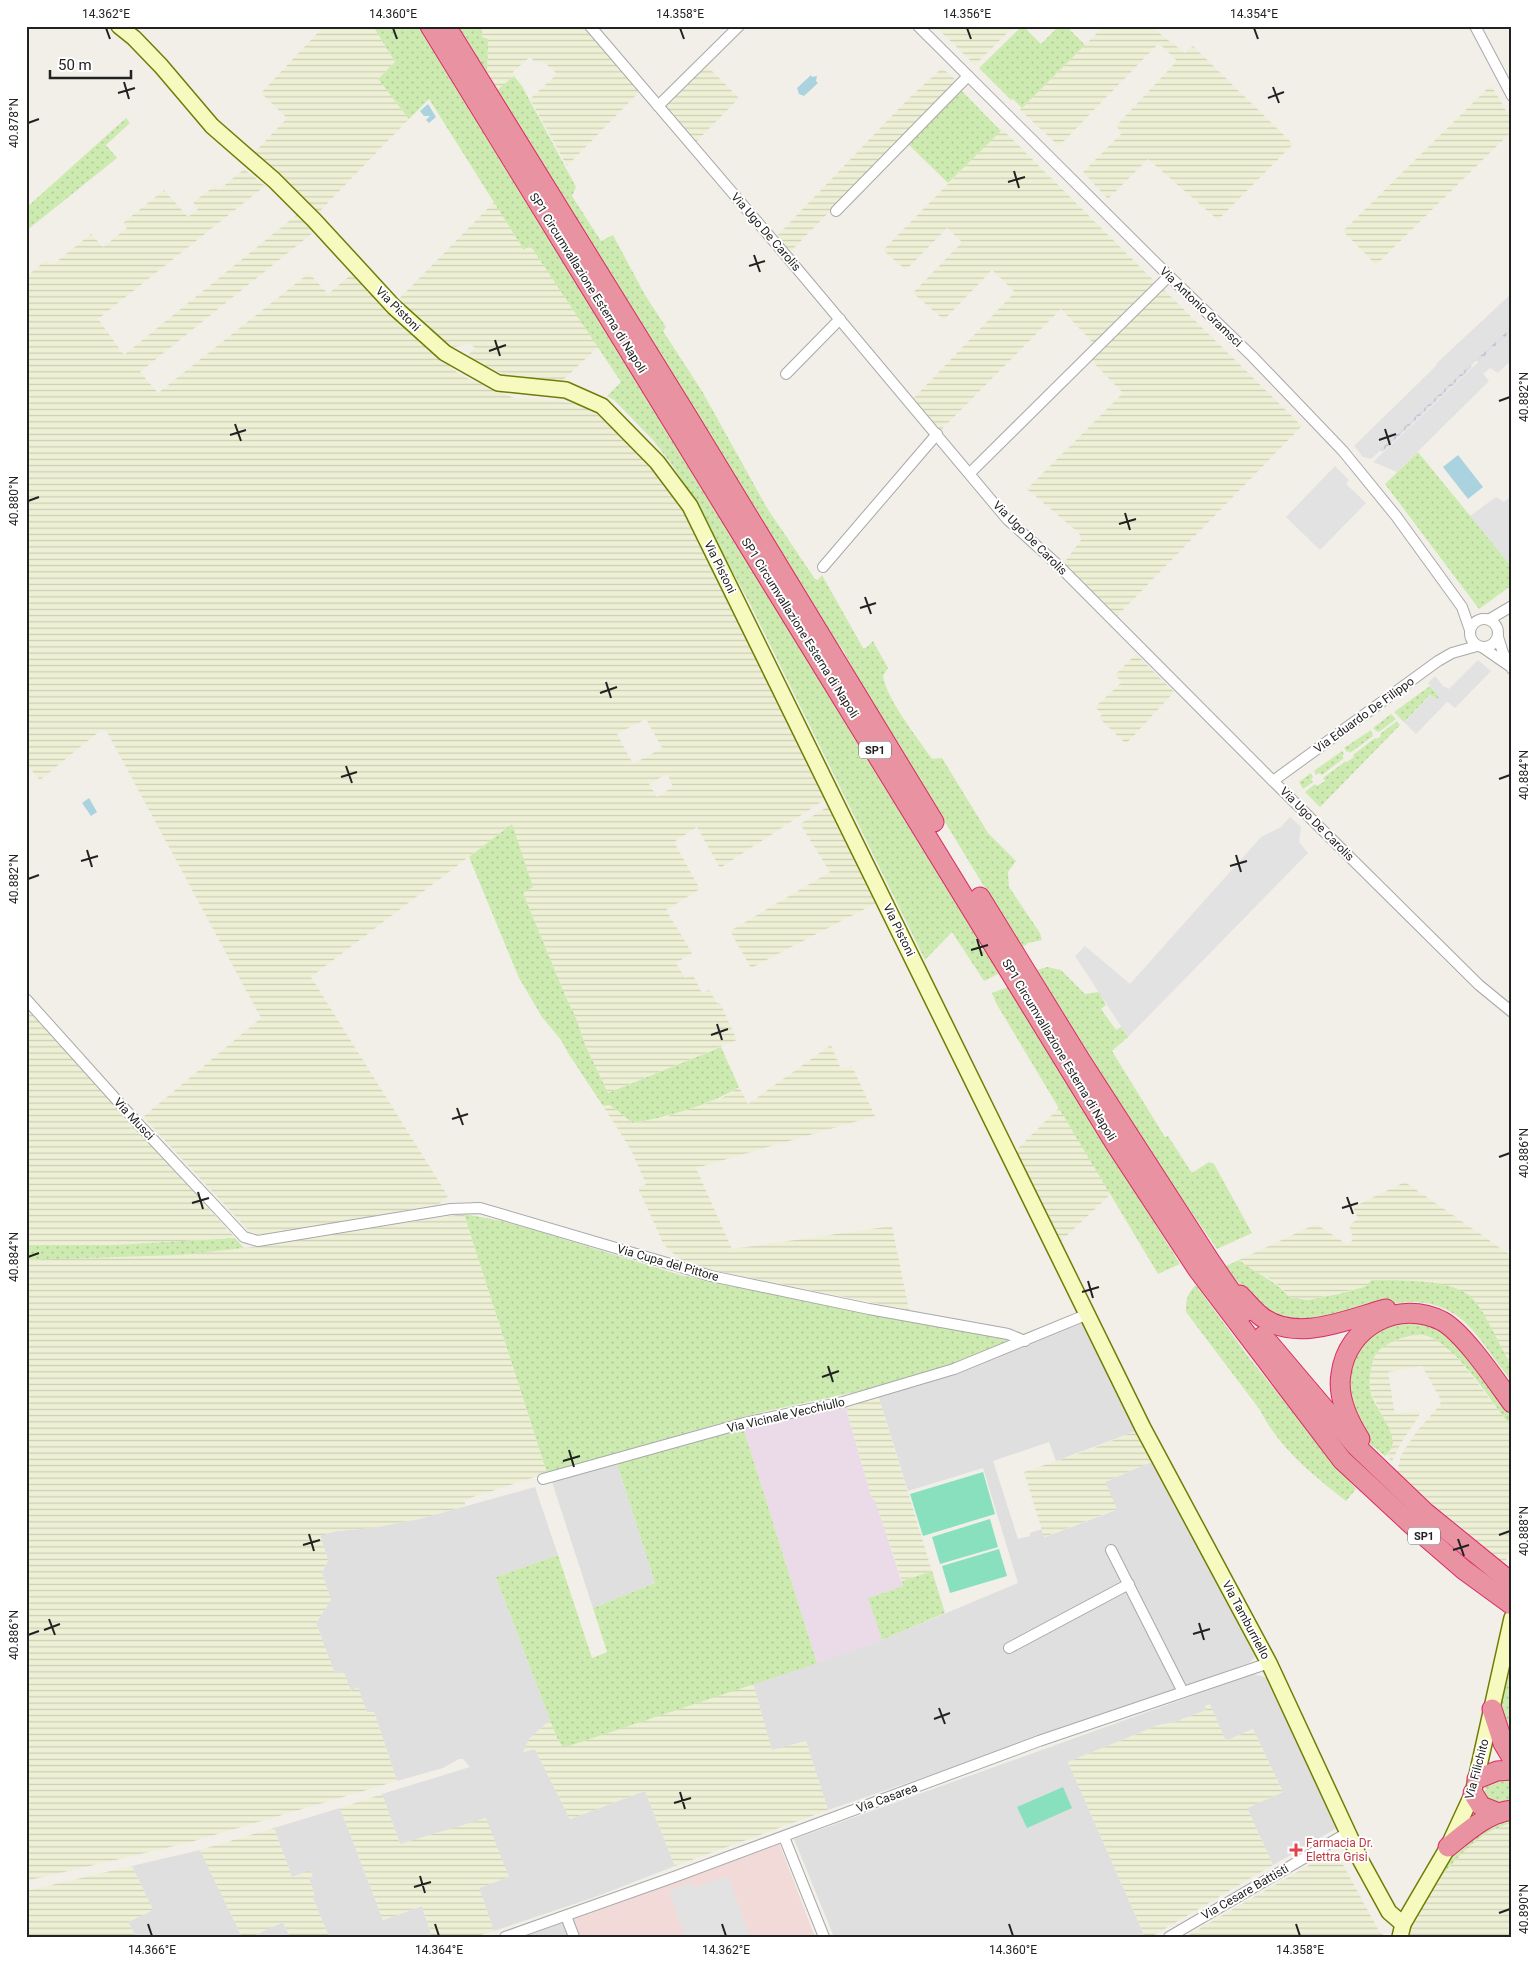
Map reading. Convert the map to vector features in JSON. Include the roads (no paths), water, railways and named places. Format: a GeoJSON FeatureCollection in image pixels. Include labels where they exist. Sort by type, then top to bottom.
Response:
{"type":"FeatureCollection","features":[{"type":"Feature","properties":{"kind":"highway","name":"SP1 Circumvallazione Esterna di Napoli"},"geometry":{"type":"LineString","coordinates":[[430,26],[1122,1153],[1198,1270],[1342,1460],[1456,1564],[1512,1605]]}},
{"type":"Feature","properties":{"kind":"highway","name":"SP1 Circumvallazione Esterna di Napoli"},"geometry":{"type":"LineString","coordinates":[[446,26],[694,427],[1081,1061],[1222,1280],[1259,1331],[1386,1476],[1426,1513],[1512,1583]]}},
{"type":"Feature","properties":{"kind":"highway"},"geometry":{"type":"LineString","coordinates":[[1222,1280],[1261,1316],[1277,1326],[1290,1329],[1305,1329],[1325,1325],[1390,1308],[1410,1305],[1430,1309],[1449,1316],[1466,1329],[1512,1388]]}},
{"type":"Feature","properties":{"kind":"highway"},"geometry":{"type":"LineString","coordinates":[[1362,1449],[1347,1415],[1342,1398],[1340,1374],[1347,1349],[1360,1332],[1379,1320],[1394,1315],[1428,1316],[1442,1322],[1457,1332],[1512,1403]]}},
{"type":"Feature","properties":{"kind":"highway"},"geometry":{"type":"LineString","coordinates":[[1492,1709],[1503,1743],[1512,1758]]}},
{"type":"Feature","properties":{"kind":"highway"},"geometry":{"type":"LineString","coordinates":[[1505,1812],[1481,1806],[1475,1786],[1497,1771],[1512,1770]]}},
{"type":"Feature","properties":{"kind":"highway"},"geometry":{"type":"LineString","coordinates":[[1448,1847],[1476,1825],[1505,1812]]}},
{"type":"Feature","properties":{"kind":"street","name":"Via Pistoni"},"geometry":{"type":"LineString","coordinates":[[119,26],[134,38],[161,66],[212,126],[274,180],[314,220],[394,307],[445,353],[498,383],[566,390],[602,406],[656,462],[690,506],[1088,1314]]}},
{"type":"Feature","properties":{"kind":"street","name":"Via Ugo De Carolis"},"geometry":{"type":"LineString","coordinates":[[590,26],[1007,518],[1059,566],[1479,984],[1512,1012]]}},
{"type":"Feature","properties":{"kind":"street"},"geometry":{"type":"LineString","coordinates":[[658,106],[739,26]]}},
{"type":"Feature","properties":{"kind":"street","name":"Via Antonio Gramsci"},"geometry":{"type":"LineString","coordinates":[[918,26],[1252,356],[1343,451],[1396,516],[1462,606],[1470,632]]}},
{"type":"Feature","properties":{"kind":"street"},"geometry":{"type":"LineString","coordinates":[[1475,26],[1512,96]]}},
{"type":"Feature","properties":{"kind":"street"},"geometry":{"type":"LineString","coordinates":[[836,211],[968,76]]}},
{"type":"Feature","properties":{"kind":"street"},"geometry":{"type":"LineString","coordinates":[[970,474],[1169,276]]}},
{"type":"Feature","properties":{"kind":"street"},"geometry":{"type":"LineString","coordinates":[[786,374],[840,319]]}},
{"type":"Feature","properties":{"kind":"street"},"geometry":{"type":"LineString","coordinates":[[823,567],[937,434]]}},
{"type":"Feature","properties":{"kind":"street","name":"Via Antonio Gramsci"},"geometry":{"type":"LineString","coordinates":[[1462,606],[1492,625]]}},
{"type":"Feature","properties":{"kind":"street"},"geometry":{"type":"LineString","coordinates":[[1480,646],[1492,645],[1492,625],[1508,609]]}},
{"type":"Feature","properties":{"kind":"street"},"geometry":{"type":"LineString","coordinates":[[1492,625],[1474,623],[1470,632],[1472,640],[1510,668]]}},
{"type":"Feature","properties":{"kind":"street"},"geometry":{"type":"LineString","coordinates":[[1492,625],[1510,668]]}},
{"type":"Feature","properties":{"kind":"street","name":"Via Eduardo De Filippo"},"geometry":{"type":"LineString","coordinates":[[1457,652],[1470,632]]}},
{"type":"Feature","properties":{"kind":"street","name":"Via Eduardo De Filippo"},"geometry":{"type":"LineString","coordinates":[[1273,781],[1425,670],[1457,652],[1480,646]]}},
{"type":"Feature","properties":{"kind":"street","name":"Via Musci"},"geometry":{"type":"LineString","coordinates":[[26,999],[244,1237]]}},
{"type":"Feature","properties":{"kind":"street","name":"Via Cupa del Pittore"},"geometry":{"type":"LineString","coordinates":[[244,1237],[258,1241],[451,1209],[480,1208],[711,1276],[869,1309],[1008,1334],[1025,1341]]}},
{"type":"Feature","properties":{"kind":"street"},"geometry":{"type":"LineString","coordinates":[[1025,1341],[1088,1314]]}},
{"type":"Feature","properties":{"kind":"street","name":"Via Tamburriello"},"geometry":{"type":"LineString","coordinates":[[1088,1314],[1143,1428],[1269,1663],[1347,1832],[1389,1912],[1401,1930]]}},
{"type":"Feature","properties":{"kind":"street","name":"Via Vicinale Vecchiullo"},"geometry":{"type":"LineString","coordinates":[[543,1479],[744,1423],[843,1402],[954,1369],[1025,1341]]}},
{"type":"Feature","properties":{"kind":"street"},"geometry":{"type":"LineString","coordinates":[[1111,1550],[1183,1692]]}},
{"type":"Feature","properties":{"kind":"street"},"geometry":{"type":"LineString","coordinates":[[1009,1648],[1129,1584]]}},
{"type":"Feature","properties":{"kind":"street","name":"Via Filichito"},"geometry":{"type":"LineString","coordinates":[[1401,1930],[1448,1847],[1475,1786],[1512,1618]]}},
{"type":"Feature","properties":{"kind":"street","name":"Via Casarea"},"geometry":{"type":"LineString","coordinates":[[506,1937],[784,1837],[1040,1741],[1269,1663]]}},
{"type":"Feature","properties":{"kind":"street","name":"Via Cesare Battisti"},"geometry":{"type":"LineString","coordinates":[[1169,1937],[1347,1832]]}},
{"type":"Feature","properties":{"kind":"street"},"geometry":{"type":"LineString","coordinates":[[784,1837],[824,1937]]}},
{"type":"Feature","properties":{"kind":"street"},"geometry":{"type":"LineString","coordinates":[[566,1916],[574,1937]]}},
{"type":"Feature","properties":{"kind":"water"},"geometry":{"type":"Polygon","coordinates":[[[811,75],[812,77],[817,76],[816,81],[818,83],[804,96],[799,94],[797,88],[811,75]]]}},
{"type":"Feature","properties":{"kind":"water"},"geometry":{"type":"Polygon","coordinates":[[[428,104],[436,117],[429,123],[426,120],[430,116],[424,116],[420,111],[428,104]]]}},
{"type":"Feature","properties":{"kind":"water"},"geometry":{"type":"Polygon","coordinates":[[[1458,455],[1483,487],[1468,499],[1443,467],[1458,455]]]}},
{"type":"Feature","properties":{"kind":"water"},"geometry":{"type":"Polygon","coordinates":[[[89,798],[97,812],[91,816],[82,803],[89,798]]]}},
{"type":"Feature","properties":{"kind":"place","name":"Farmacia Dr. Elettra Grisi"},"geometry":{"type":"Point","coordinates":[1296,1850]}}]}
